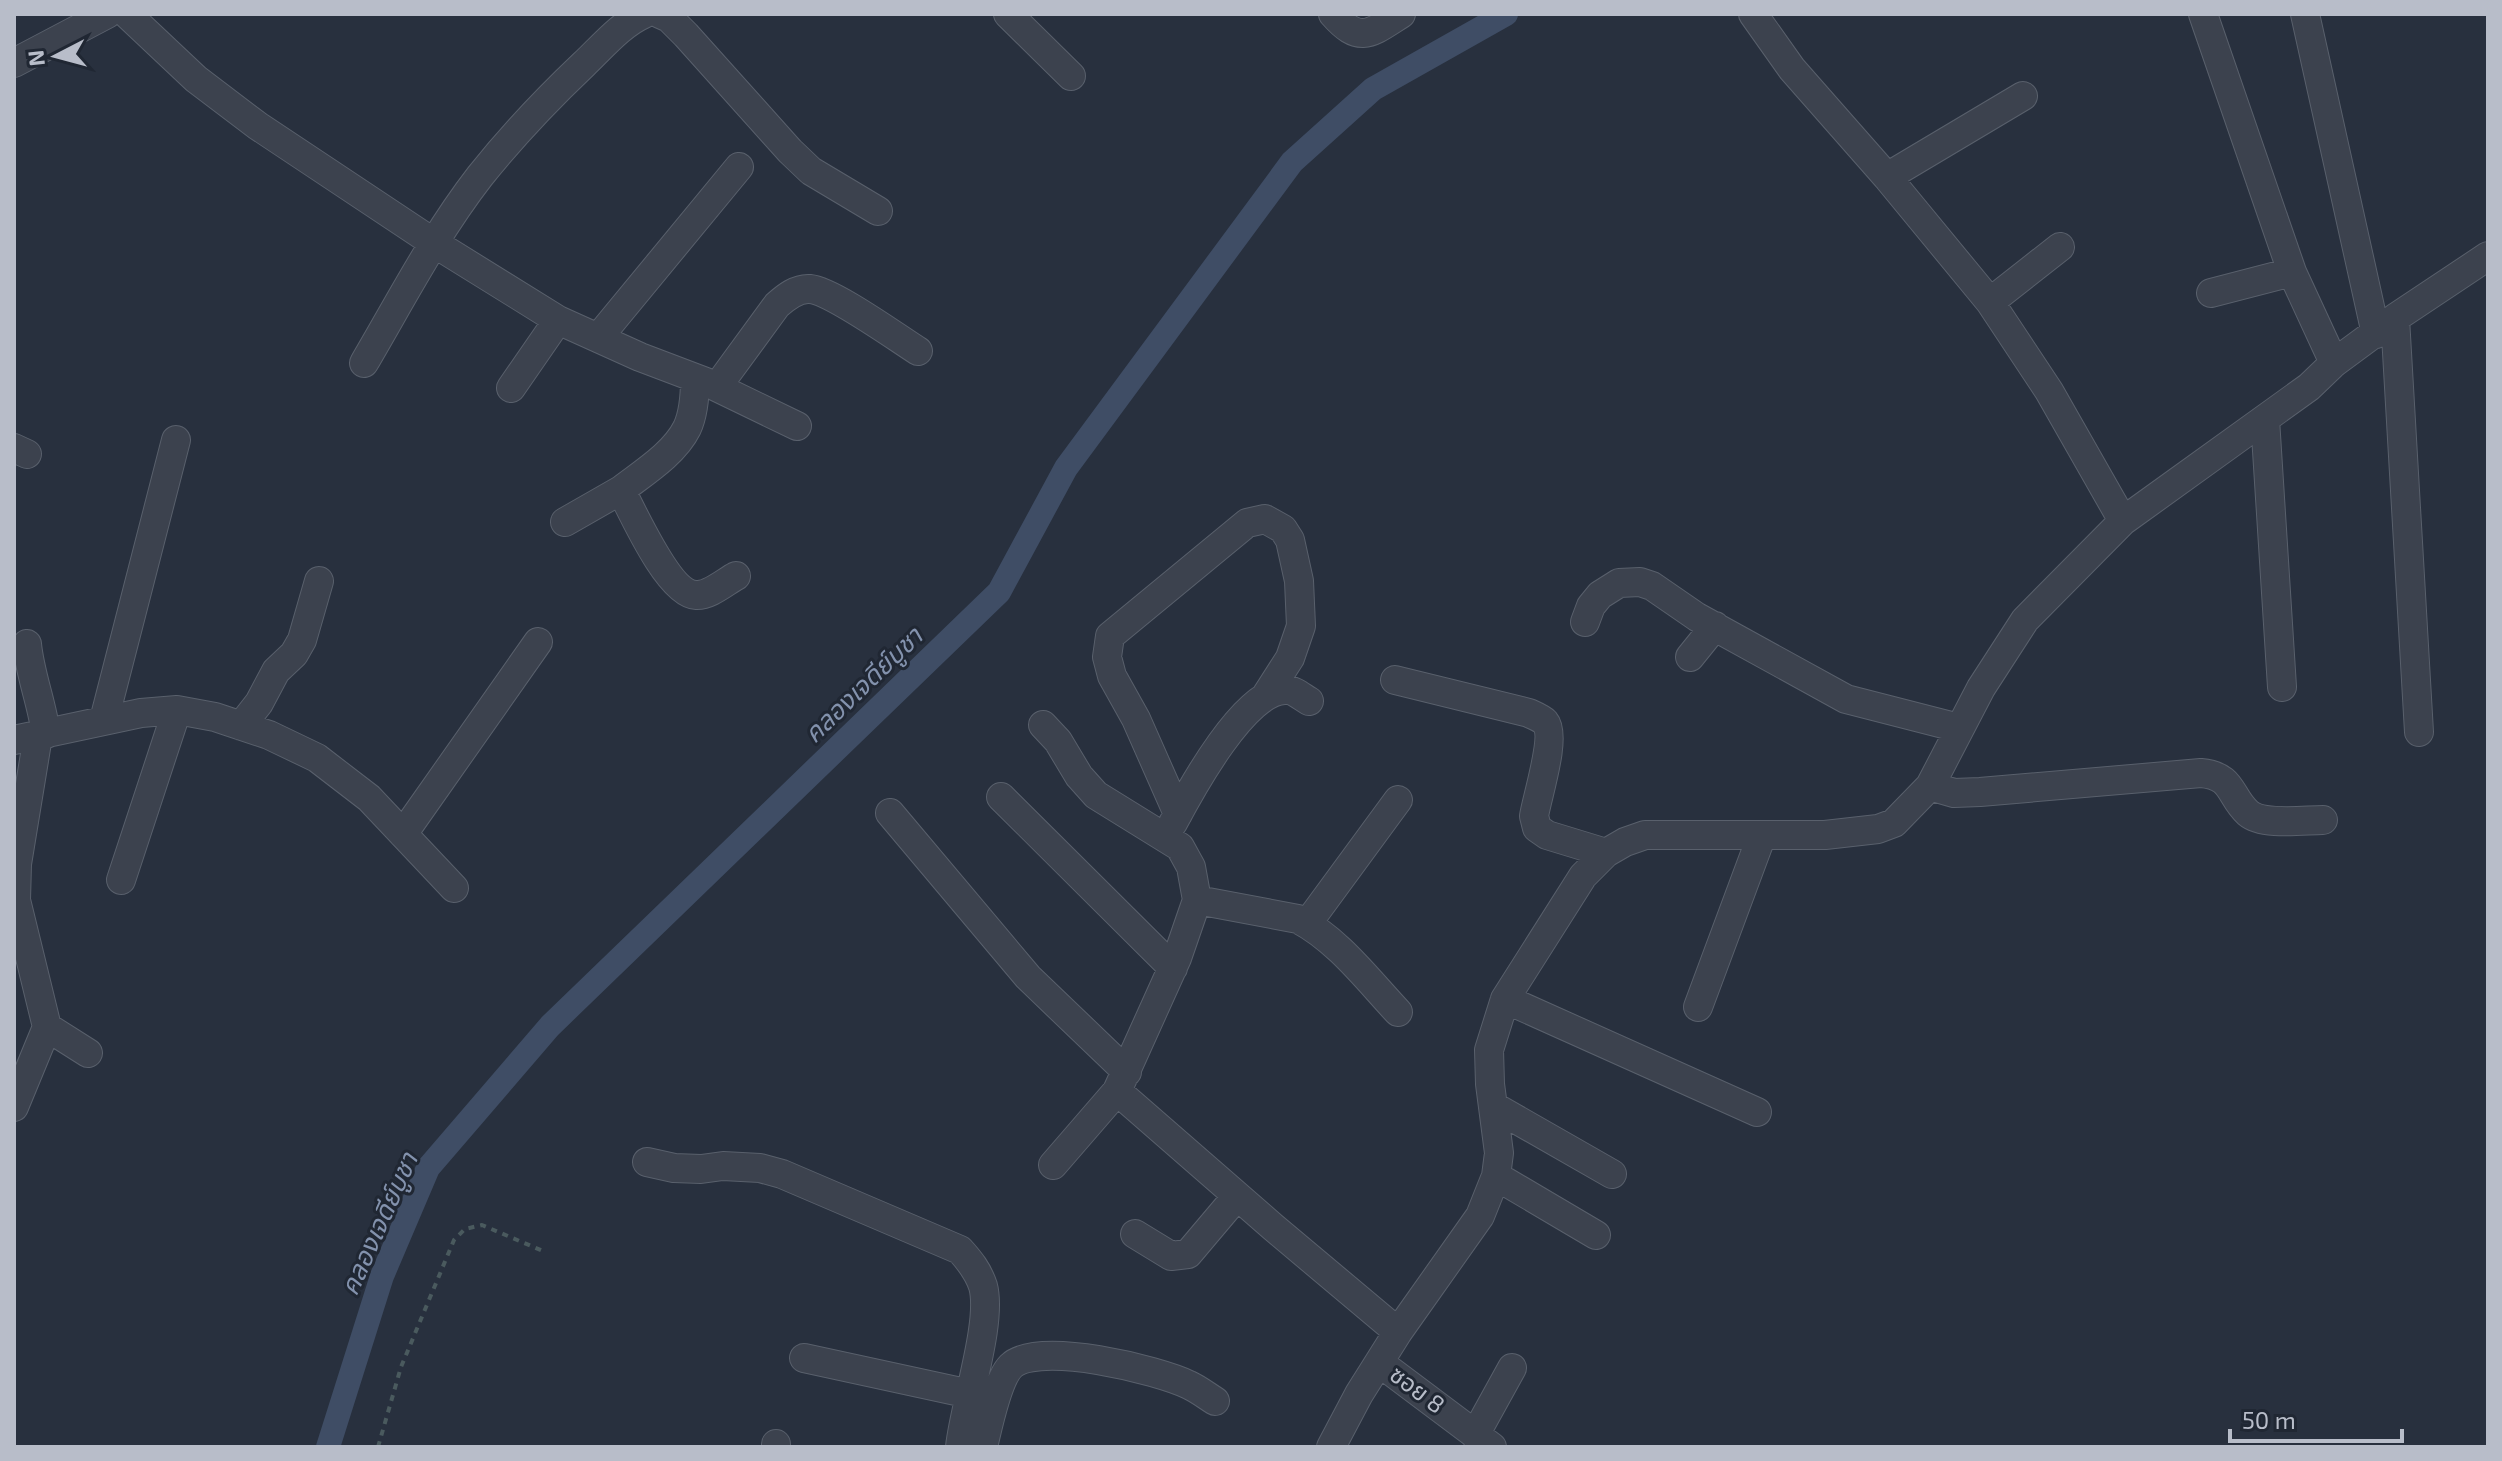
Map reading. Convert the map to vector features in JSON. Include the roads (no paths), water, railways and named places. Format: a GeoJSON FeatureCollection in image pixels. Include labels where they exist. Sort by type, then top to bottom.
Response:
{"type":"FeatureCollection","features":[{"type":"Feature","properties":{"kind":"street"},"geometry":{"type":"LineString","coordinates":[[14,63],[110,14],[245,116],[434,243],[558,320],[640,357],[706,382],[797,426]]}},
{"type":"Feature","properties":{"kind":"street"},"geometry":{"type":"LineString","coordinates":[[364,363],[434,243],[479,178],[541,105],[613,36],[634,18],[644,14]]}},
{"type":"Feature","properties":{"kind":"street"},"geometry":{"type":"LineString","coordinates":[[660,14],[669,18],[686,35],[811,171],[878,211]]}},
{"type":"Feature","properties":{"kind":"street"},"geometry":{"type":"LineString","coordinates":[[1008,14],[1071,76]]}},
{"type":"Feature","properties":{"kind":"street"},"geometry":{"type":"LineString","coordinates":[[1333,14],[1345,27],[1358,34],[1371,33],[1401,14]]}},
{"type":"Feature","properties":{"kind":"street"},"geometry":{"type":"LineString","coordinates":[[1753,14],[1792,69],[1887,177],[1990,302],[2049,391],[2123,521]]}},
{"type":"Feature","properties":{"kind":"street"},"geometry":{"type":"LineString","coordinates":[[2203,14],[2292,272],[2334,363]]}},
{"type":"Feature","properties":{"kind":"street"},"geometry":{"type":"LineString","coordinates":[[2305,14],[2386,326],[2419,732]]}},
{"type":"Feature","properties":{"kind":"street"},"geometry":{"type":"LineString","coordinates":[[1887,177],[2023,96]]}},
{"type":"Feature","properties":{"kind":"street"},"geometry":{"type":"LineString","coordinates":[[598,338],[739,167]]}},
{"type":"Feature","properties":{"kind":"street"},"geometry":{"type":"LineString","coordinates":[[1990,302],[2060,247]]}},
{"type":"Feature","properties":{"kind":"street"},"geometry":{"type":"LineString","coordinates":[[1331,1447],[1359,1394],[1398,1332],[1480,1216],[1496,1176],[1499,1153],[1489,1050],[1505,999],[1583,876],[1606,853],[1645,835],[1825,835],[1878,829],[1894,823],[1930,786],[1981,688],[2025,620],[2123,521],[2309,387],[2334,363],[2488,256]]}},
{"type":"Feature","properties":{"kind":"street"},"geometry":{"type":"LineString","coordinates":[[2211,293],[2292,272]]}},
{"type":"Feature","properties":{"kind":"street"},"geometry":{"type":"LineString","coordinates":[[565,522],[621,490],[657,463],[686,431],[706,382],[789,294],[809,288],[830,295],[918,351]]}},
{"type":"Feature","properties":{"kind":"street"},"geometry":{"type":"LineString","coordinates":[[511,388],[558,320]]}},
{"type":"Feature","properties":{"kind":"street"},"geometry":{"type":"LineString","coordinates":[[2265,419],[2282,687]]}},
{"type":"Feature","properties":{"kind":"street"},"geometry":{"type":"LineString","coordinates":[[104,720],[176,440]]}},
{"type":"Feature","properties":{"kind":"street"},"geometry":{"type":"LineString","coordinates":[[621,490],[641,529],[682,590],[701,595],[736,576]]}},
{"type":"Feature","properties":{"kind":"street"},"geometry":{"type":"LineString","coordinates":[[1053,1165],[1122,1082],[1173,968],[1197,900],[1191,867],[1171,826],[1136,719],[1112,676],[1107,657],[1110,636],[1247,523],[1265,519],[1283,529],[1290,540],[1299,581],[1301,626],[1290,658],[1265,697],[1237,723],[1215,751],[1192,785],[1171,826]]}},
{"type":"Feature","properties":{"kind":"street"},"geometry":{"type":"LineString","coordinates":[[241,726],[259,703],[276,671],[294,654],[302,640],[319,581]]}},
{"type":"Feature","properties":{"kind":"street"},"geometry":{"type":"LineString","coordinates":[[1585,622],[1591,606],[1600,595],[1619,583],[1640,582],[1652,586],[1715,626],[1846,699],[1959,728]]}},
{"type":"Feature","properties":{"kind":"street"},"geometry":{"type":"LineString","coordinates":[[1690,657],[1715,626]]}},
{"type":"Feature","properties":{"kind":"street"},"geometry":{"type":"LineString","coordinates":[[403,834],[538,642]]}},
{"type":"Feature","properties":{"kind":"street"},"geometry":{"type":"LineString","coordinates":[[14,1107],[47,1027],[16,900],[17,864],[33,737],[42,705],[29,670],[27,644]]}},
{"type":"Feature","properties":{"kind":"street"},"geometry":{"type":"LineString","coordinates":[[1395,680],[1529,713],[1547,724],[1549,739],[1534,816],[1537,828],[1547,835],[1606,853]]}},
{"type":"Feature","properties":{"kind":"street"},"geometry":{"type":"LineString","coordinates":[[1265,697],[1277,691],[1290,690],[1309,701]]}},
{"type":"Feature","properties":{"kind":"street"},"geometry":{"type":"LineString","coordinates":[[121,880],[177,710]]}},
{"type":"Feature","properties":{"kind":"street"},"geometry":{"type":"LineString","coordinates":[[33,737],[141,713],[177,710],[215,717],[269,735],[317,758],[369,798],[454,888]]}},
{"type":"Feature","properties":{"kind":"street"},"geometry":{"type":"LineString","coordinates":[[1043,725],[1096,795],[1171,826]]}},
{"type":"Feature","properties":{"kind":"street"},"geometry":{"type":"LineString","coordinates":[[1930,786],[1954,793],[1967,793],[2213,774],[2225,781],[2248,813],[2257,817],[2270,821],[2323,820]]}},
{"type":"Feature","properties":{"kind":"street"},"geometry":{"type":"LineString","coordinates":[[1001,797],[1173,968]]}},
{"type":"Feature","properties":{"kind":"street"},"geometry":{"type":"LineString","coordinates":[[1307,924],[1398,800]]}},
{"type":"Feature","properties":{"kind":"street"},"geometry":{"type":"LineString","coordinates":[[890,813],[1028,977],[1122,1082],[1237,1196],[1398,1332]]}},
{"type":"Feature","properties":{"kind":"street"},"geometry":{"type":"LineString","coordinates":[[1698,1007],[1762,835]]}},
{"type":"Feature","properties":{"kind":"street"},"geometry":{"type":"LineString","coordinates":[[1197,900],[1298,919],[1307,924],[1329,938],[1398,1012]]}},
{"type":"Feature","properties":{"kind":"street"},"geometry":{"type":"LineString","coordinates":[[1505,999],[1757,1112]]}},
{"type":"Feature","properties":{"kind":"street"},"geometry":{"type":"LineString","coordinates":[[47,1027],[88,1053]]}},
{"type":"Feature","properties":{"kind":"street"},"geometry":{"type":"LineString","coordinates":[[1493,1106],[1612,1174]]}},
{"type":"Feature","properties":{"kind":"street"},"geometry":{"type":"LineString","coordinates":[[647,1162],[674,1168],[760,1168],[782,1174],[960,1250],[974,1265],[984,1289],[983,1322],[960,1447]]}},
{"type":"Feature","properties":{"kind":"street"},"geometry":{"type":"LineString","coordinates":[[1496,1176],[1596,1235]]}},
{"type":"Feature","properties":{"kind":"street"},"geometry":{"type":"LineString","coordinates":[[1135,1234],[1171,1256],[1188,1254],[1237,1196]]}},
{"type":"Feature","properties":{"kind":"street"},"geometry":{"type":"LineString","coordinates":[[983,1447],[998,1390],[1011,1366],[1026,1358],[1074,1356],[1115,1362],[1188,1385],[1215,1401]]}},
{"type":"Feature","properties":{"kind":"street"},"geometry":{"type":"LineString","coordinates":[[804,1358],[970,1394]]}},
{"type":"Feature","properties":{"kind":"street","name":"ซอย 8"},"geometry":{"type":"LineString","coordinates":[[1380,1363],[1483,1441]]}},
{"type":"Feature","properties":{"kind":"street"},"geometry":{"type":"LineString","coordinates":[[1483,1441],[1512,1368]]}},
{"type":"Feature","properties":{"kind":"waterway","name":"คลองเจดีย์บูชา"},"geometry":{"type":"LineString","coordinates":[[328,1447],[382,1276],[428,1168],[550,1026],[999,592],[1066,468],[1292,162],[1373,89],[1506,14]]}}]}
